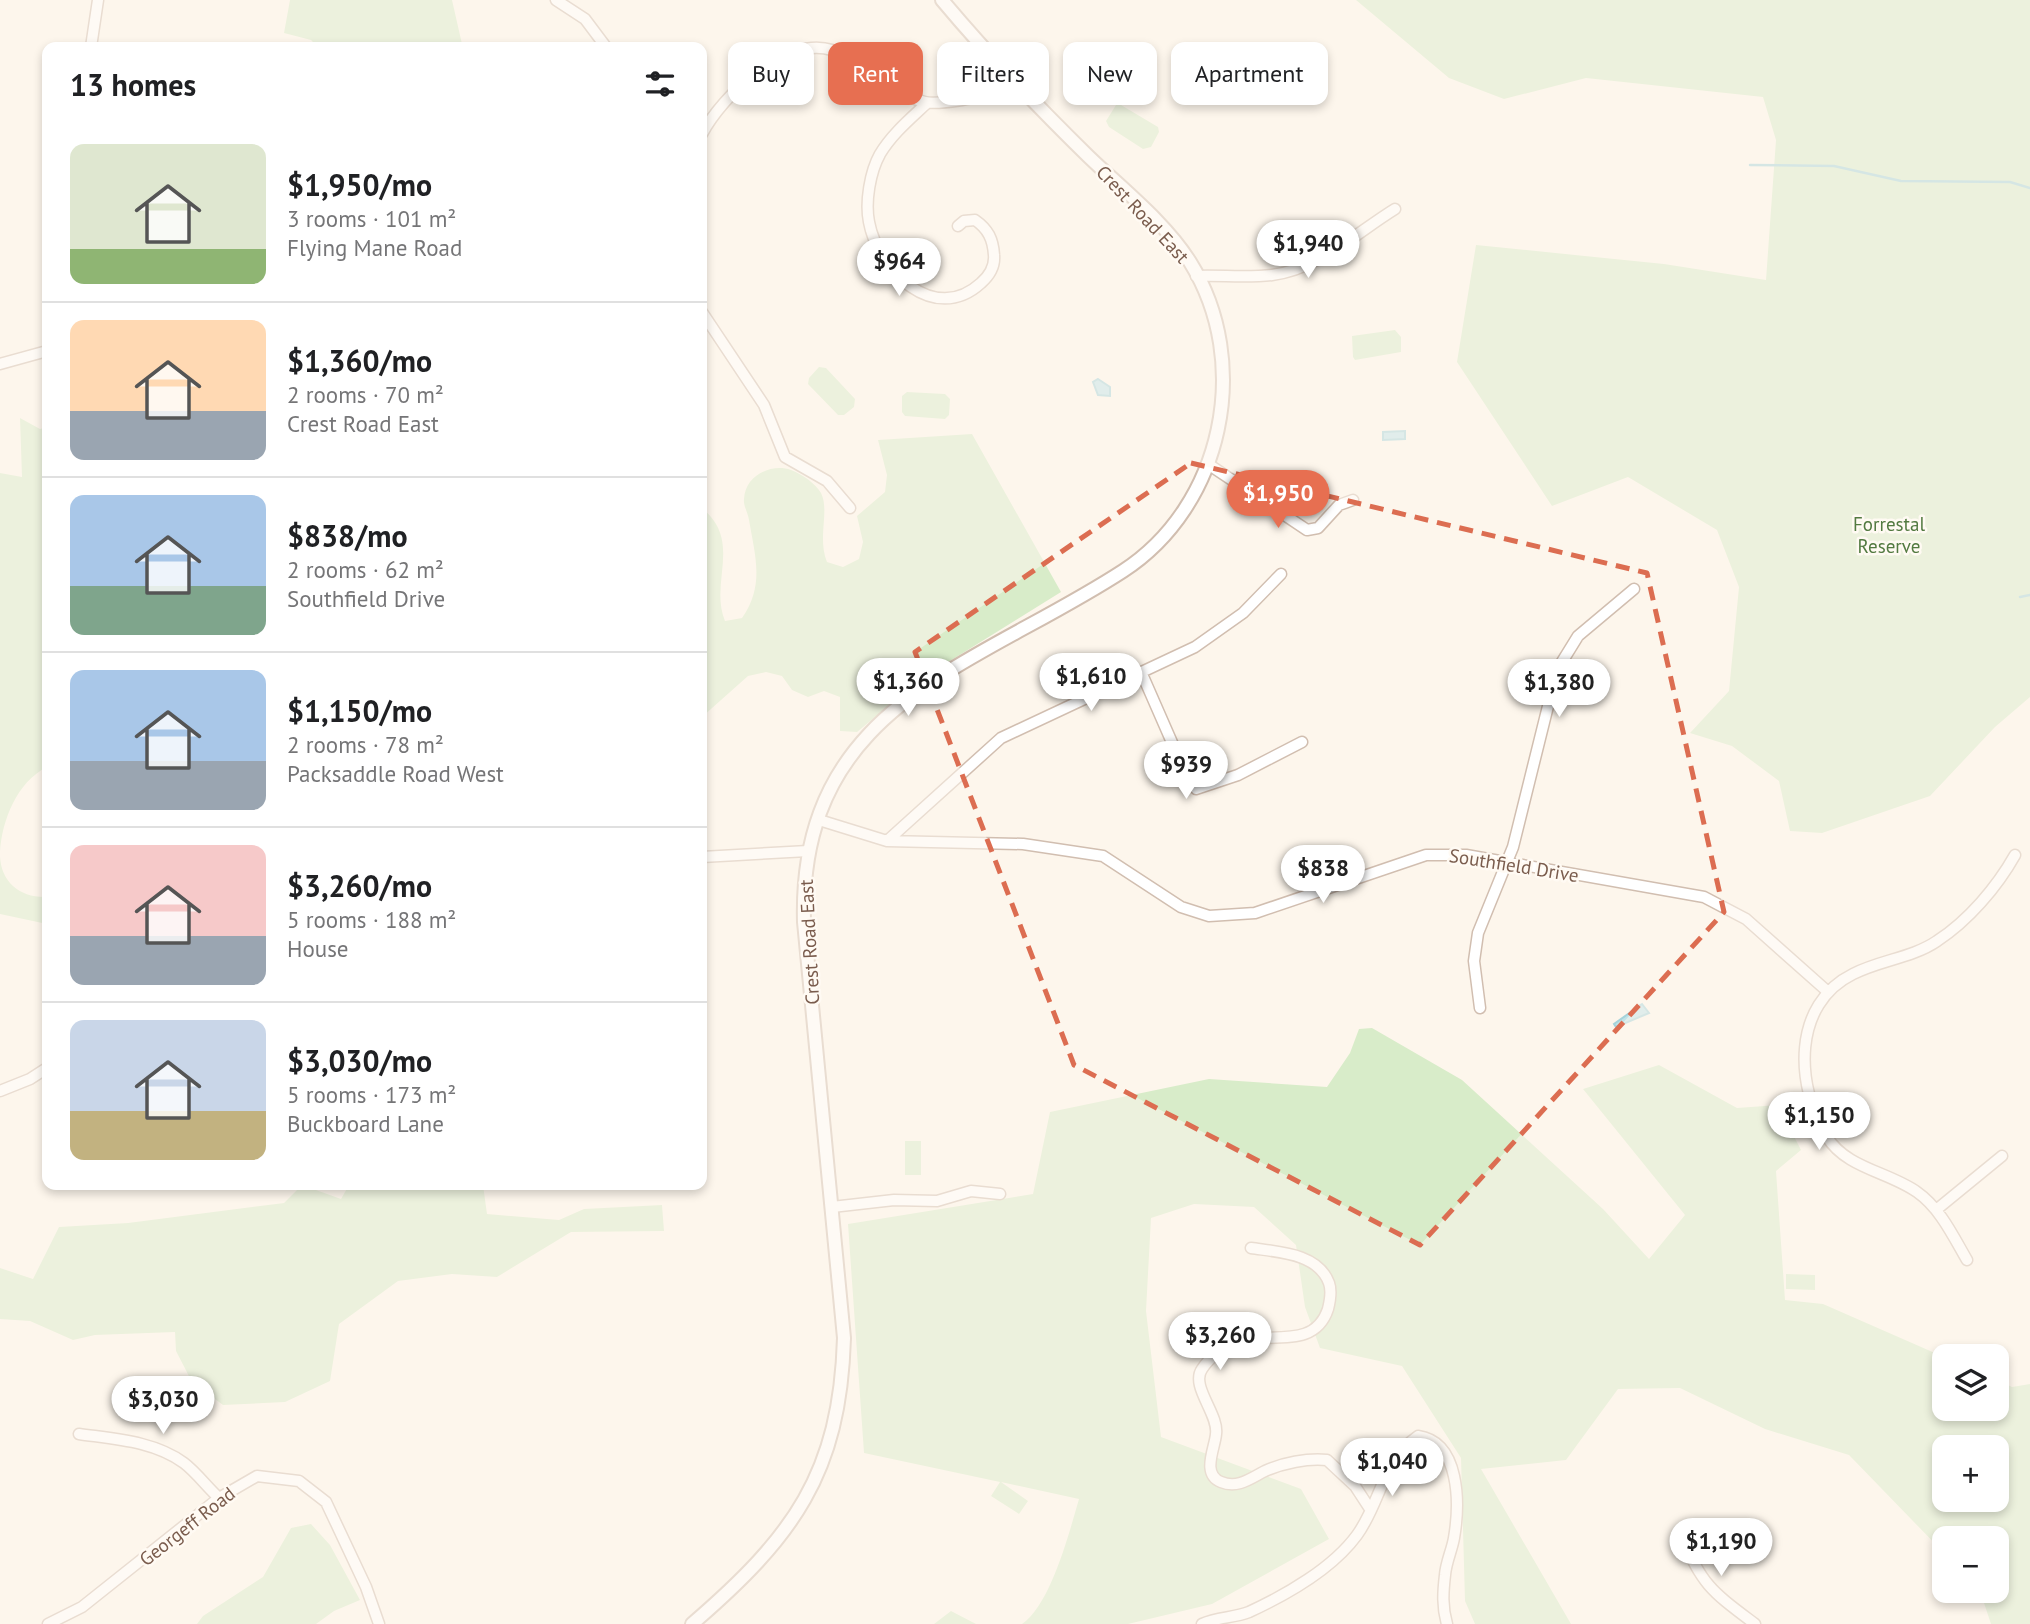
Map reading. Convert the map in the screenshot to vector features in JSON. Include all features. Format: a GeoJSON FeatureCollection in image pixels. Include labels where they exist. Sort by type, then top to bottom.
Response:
{"type":"FeatureCollection","features":[{"type":"Feature","properties":{"kind":"street"},"geometry":{"type":"LineString","coordinates":[[92,42],[98,0]]}},
{"type":"Feature","properties":{"kind":"street"},"geometry":{"type":"LineString","coordinates":[[556,0],[585,19],[602,42]]}},
{"type":"Feature","properties":{"kind":"street","name":"Crest Road East"},"geometry":{"type":"LineString","coordinates":[[942,0],[979,42]]}},
{"type":"Feature","properties":{"kind":"street"},"geometry":{"type":"LineString","coordinates":[[707,126],[717,109],[747,79],[762,68],[814,47],[832,49],[905,95],[927,103],[937,101]]}},
{"type":"Feature","properties":{"kind":"street"},"geometry":{"type":"LineString","coordinates":[[927,103],[894,134],[879,156],[870,183],[869,222],[883,259],[896,276],[922,294],[940,298],[974,290],[988,277],[995,260],[993,240],[986,228],[975,219],[964,220],[958,226]]}},
{"type":"Feature","properties":{"kind":"street","name":"Crest Road East"},"geometry":{"type":"LineString","coordinates":[[692,1624],[783,1534],[818,1478],[831,1441],[843,1385],[844,1338],[804,922],[803,882],[808,851],[840,772],[873,729],[898,705],[978,652],[1125,570],[1175,521],[1208,464],[1222,414],[1224,362],[1213,314],[1190,262],[1163,229],[1036,105]]}},
{"type":"Feature","properties":{"kind":"street"},"geometry":{"type":"LineString","coordinates":[[1196,276],[1272,275],[1296,269],[1349,241],[1395,209]]}},
{"type":"Feature","properties":{"kind":"street"},"geometry":{"type":"LineString","coordinates":[[707,320],[764,405],[785,457],[827,481],[850,508]]}},
{"type":"Feature","properties":{"kind":"street"},"geometry":{"type":"LineString","coordinates":[[0,364],[42,352]]}},
{"type":"Feature","properties":{"kind":"street"},"geometry":{"type":"LineString","coordinates":[[1208,464],[1307,530],[1318,528],[1339,505],[1353,500]]}},
{"type":"Feature","properties":{"kind":"street"},"geometry":{"type":"LineString","coordinates":[[887,841],[1001,738],[1142,674],[1219,631],[1243,613],[1281,574]]}},
{"type":"Feature","properties":{"kind":"street"},"geometry":{"type":"LineString","coordinates":[[1480,1008],[1475,947],[1508,861],[1557,670],[1578,636],[1634,589]]}},
{"type":"Feature","properties":{"kind":"street"},"geometry":{"type":"LineString","coordinates":[[1142,674],[1188,779],[1196,789],[1238,775],[1302,742]]}},
{"type":"Feature","properties":{"kind":"street","name":"Southfield Drive"},"geometry":{"type":"LineString","coordinates":[[819,820],[887,841],[1023,844],[1104,856],[1181,907],[1225,916],[1255,913],[1426,855],[1446,853],[1508,861],[1704,897],[1746,919],[1827,991]]}},
{"type":"Feature","properties":{"kind":"street"},"geometry":{"type":"LineString","coordinates":[[707,857],[808,851]]}},
{"type":"Feature","properties":{"kind":"street"},"geometry":{"type":"LineString","coordinates":[[1967,1260],[1936,1210],[1915,1190],[1846,1156],[1830,1142],[1817,1120],[1808,1084],[1805,1044],[1808,1022],[1827,991],[1854,973],[1901,958],[1939,940],[1981,901],[2015,855]]}},
{"type":"Feature","properties":{"kind":"street"},"geometry":{"type":"LineString","coordinates":[[0,1091],[42,1071]]}},
{"type":"Feature","properties":{"kind":"street"},"geometry":{"type":"LineString","coordinates":[[1936,1210],[2002,1156]]}},
{"type":"Feature","properties":{"kind":"street"},"geometry":{"type":"LineString","coordinates":[[832,1206],[894,1200],[937,1201],[971,1191],[1000,1194]]}},
{"type":"Feature","properties":{"kind":"street"},"geometry":{"type":"LineString","coordinates":[[1251,1248],[1290,1253],[1309,1261],[1324,1272],[1331,1286],[1330,1301],[1326,1316],[1314,1329],[1286,1339],[1237,1341],[1217,1353],[1201,1370],[1198,1376],[1217,1427],[1210,1464],[1212,1473],[1222,1483],[1250,1482],[1263,1472],[1290,1463],[1327,1460],[1355,1486],[1370,1509]]}},
{"type":"Feature","properties":{"kind":"street"},"geometry":{"type":"LineString","coordinates":[[79,1434],[132,1441],[155,1449],[183,1463],[219,1498]]}},
{"type":"Feature","properties":{"kind":"street"},"geometry":{"type":"LineString","coordinates":[[1202,1624],[1215,1618],[1245,1619],[1333,1559],[1357,1535],[1401,1448],[1418,1436],[1431,1438],[1447,1452],[1457,1496],[1454,1537],[1445,1571],[1443,1595],[1447,1624]]}},
{"type":"Feature","properties":{"kind":"street","name":"Georgeff Road"},"geometry":{"type":"LineString","coordinates":[[48,1624],[96,1597],[219,1498],[257,1476],[299,1481],[326,1502],[379,1624]]}},
{"type":"Feature","properties":{"kind":"street"},"geometry":{"type":"LineString","coordinates":[[1682,1536],[1695,1570],[1712,1592],[1755,1624]]}},
{"type":"Feature","properties":{"kind":"highlighted area"},"geometry":{"type":"Polygon","coordinates":[[[1191,463],[1647,573],[1724,912],[1420,1245],[1074,1065],[915,652],[1191,463]]]}},
{"type":"Feature","properties":{"kind":"green space"},"geometry":{"type":"Polygon","coordinates":[[[290,0],[452,0],[462,42],[313,42],[284,33],[290,0]]]}},
{"type":"Feature","properties":{"kind":"green space","name":"Forrestal Reserve"},"geometry":{"type":"Polygon","coordinates":[[[1356,0],[2030,0],[2030,697],[1995,727],[1930,796],[1822,833],[1790,831],[1779,781],[1732,746],[1690,733],[1729,691],[1739,587],[1717,530],[1628,477],[1552,506],[1457,362],[1476,245],[1664,264],[1766,280],[1776,140],[1763,97],[1586,78],[1504,99],[1449,78],[1356,0]]]}},
{"type":"Feature","properties":{"kind":"green space"},"geometry":{"type":"Polygon","coordinates":[[[1116,105],[1121,105],[1158,127],[1159,132],[1151,147],[1143,149],[1109,127],[1106,121],[1116,105]]]}},
{"type":"Feature","properties":{"kind":"green space"},"geometry":{"type":"Polygon","coordinates":[[[1395,330],[1401,337],[1401,352],[1355,360],[1352,336],[1395,330]]]}},
{"type":"Feature","properties":{"kind":"green space"},"geometry":{"type":"Polygon","coordinates":[[[819,367],[826,368],[855,399],[854,407],[844,415],[838,415],[808,384],[809,378],[819,367]]]}},
{"type":"Feature","properties":{"kind":"green space"},"geometry":{"type":"Polygon","coordinates":[[[907,392],[945,394],[950,399],[949,415],[945,419],[905,416],[902,412],[902,396],[907,392]]]}},
{"type":"Feature","properties":{"kind":"green space"},"geometry":{"type":"Polygon","coordinates":[[[20,418],[42,428],[42,770],[27,782],[13,803],[4,827],[0,852],[0,473],[22,477],[20,418]]]}},
{"type":"Feature","properties":{"kind":"green space"},"geometry":{"type":"Polygon","coordinates":[[[972,434],[1061,592],[921,679],[857,732],[840,731],[840,697],[824,691],[808,697],[792,690],[782,676],[766,672],[748,676],[707,713],[707,513],[721,535],[723,563],[720,592],[725,621],[742,618],[754,594],[756,582],[754,546],[744,501],[749,483],[761,473],[776,468],[791,470],[808,479],[821,493],[823,500],[823,543],[827,562],[843,567],[859,559],[863,542],[857,516],[885,492],[887,475],[878,440],[972,434]]]}},
{"type":"Feature","properties":{"kind":"green space"},"geometry":{"type":"Polygon","coordinates":[[[0,856],[4,874],[14,887],[28,895],[42,897],[42,923],[0,914],[0,856]]]}},
{"type":"Feature","properties":{"kind":"green space"},"geometry":{"type":"Polygon","coordinates":[[[1372,1028],[1462,1080],[1603,1209],[1649,1259],[1685,1215],[1583,1089],[1659,1065],[1737,1108],[1778,1105],[1801,1150],[1776,1171],[1785,1300],[1823,1304],[1932,1352],[1932,1421],[2009,1421],[2009,1386],[2030,1384],[2030,1624],[1991,1624],[1984,1603],[2009,1603],[2009,1526],[1932,1526],[1932,1541],[1849,1455],[1765,1429],[1680,1388],[1618,1389],[1566,1460],[1481,1469],[1571,1624],[1475,1624],[1465,1601],[1461,1458],[1402,1366],[1320,1348],[1305,1307],[1296,1245],[1254,1207],[1194,1204],[1151,1218],[1146,1311],[1161,1437],[1301,1489],[1329,1539],[1212,1604],[1128,1624],[1022,1624],[1042,1601],[1050,1585],[1079,1499],[1001,1482],[1028,1501],[1019,1514],[991,1496],[1000,1482],[864,1453],[848,1224],[1033,1194],[1050,1112],[1209,1079],[1327,1087],[1350,1053],[1359,1029],[1372,1028]]]}},
{"type":"Feature","properties":{"kind":"green space"},"geometry":{"type":"Polygon","coordinates":[[[905,1141],[921,1141],[921,1175],[905,1175],[905,1141]]]}},
{"type":"Feature","properties":{"kind":"green space"},"geometry":{"type":"Polygon","coordinates":[[[297,1190],[316,1190],[341,1199],[346,1190],[484,1190],[487,1214],[559,1220],[584,1209],[662,1205],[664,1231],[571,1232],[497,1277],[452,1274],[398,1281],[339,1324],[330,1381],[285,1402],[223,1405],[192,1382],[176,1351],[175,1332],[95,1335],[73,1340],[30,1321],[0,1319],[0,1268],[33,1279],[59,1227],[128,1223],[284,1203],[297,1190]]]}},
{"type":"Feature","properties":{"kind":"green space"},"geometry":{"type":"Polygon","coordinates":[[[1786,1274],[1815,1275],[1815,1290],[1786,1289],[1786,1274]]]}},
{"type":"Feature","properties":{"kind":"green space"},"geometry":{"type":"Polygon","coordinates":[[[311,1524],[330,1545],[360,1600],[334,1611],[316,1624],[197,1624],[203,1616],[263,1577],[291,1528],[311,1524]]]}},
{"type":"Feature","properties":{"kind":"green space"},"geometry":{"type":"Polygon","coordinates":[[[951,1611],[976,1624],[934,1624],[951,1611]]]}},
{"type":"Feature","properties":{"kind":"water"},"geometry":{"type":"Polygon","coordinates":[[[1098,379],[1110,387],[1110,396],[1098,395],[1093,382],[1098,379]]]}},
{"type":"Feature","properties":{"kind":"water"},"geometry":{"type":"Polygon","coordinates":[[[1405,431],[1405,439],[1383,440],[1383,432],[1405,431]]]}},
{"type":"Feature","properties":{"kind":"water"},"geometry":{"type":"Polygon","coordinates":[[[1642,1004],[1649,1013],[1616,1027],[1614,1024],[1642,1004]]]}},
{"type":"Feature","properties":{"kind":"waterway"},"geometry":{"type":"LineString","coordinates":[[1750,165],[1834,166],[1901,181],[2010,182],[2030,188]]}},
{"type":"Feature","properties":{"kind":"waterway"},"geometry":{"type":"LineString","coordinates":[[2020,597],[2030,595]]}}]}
